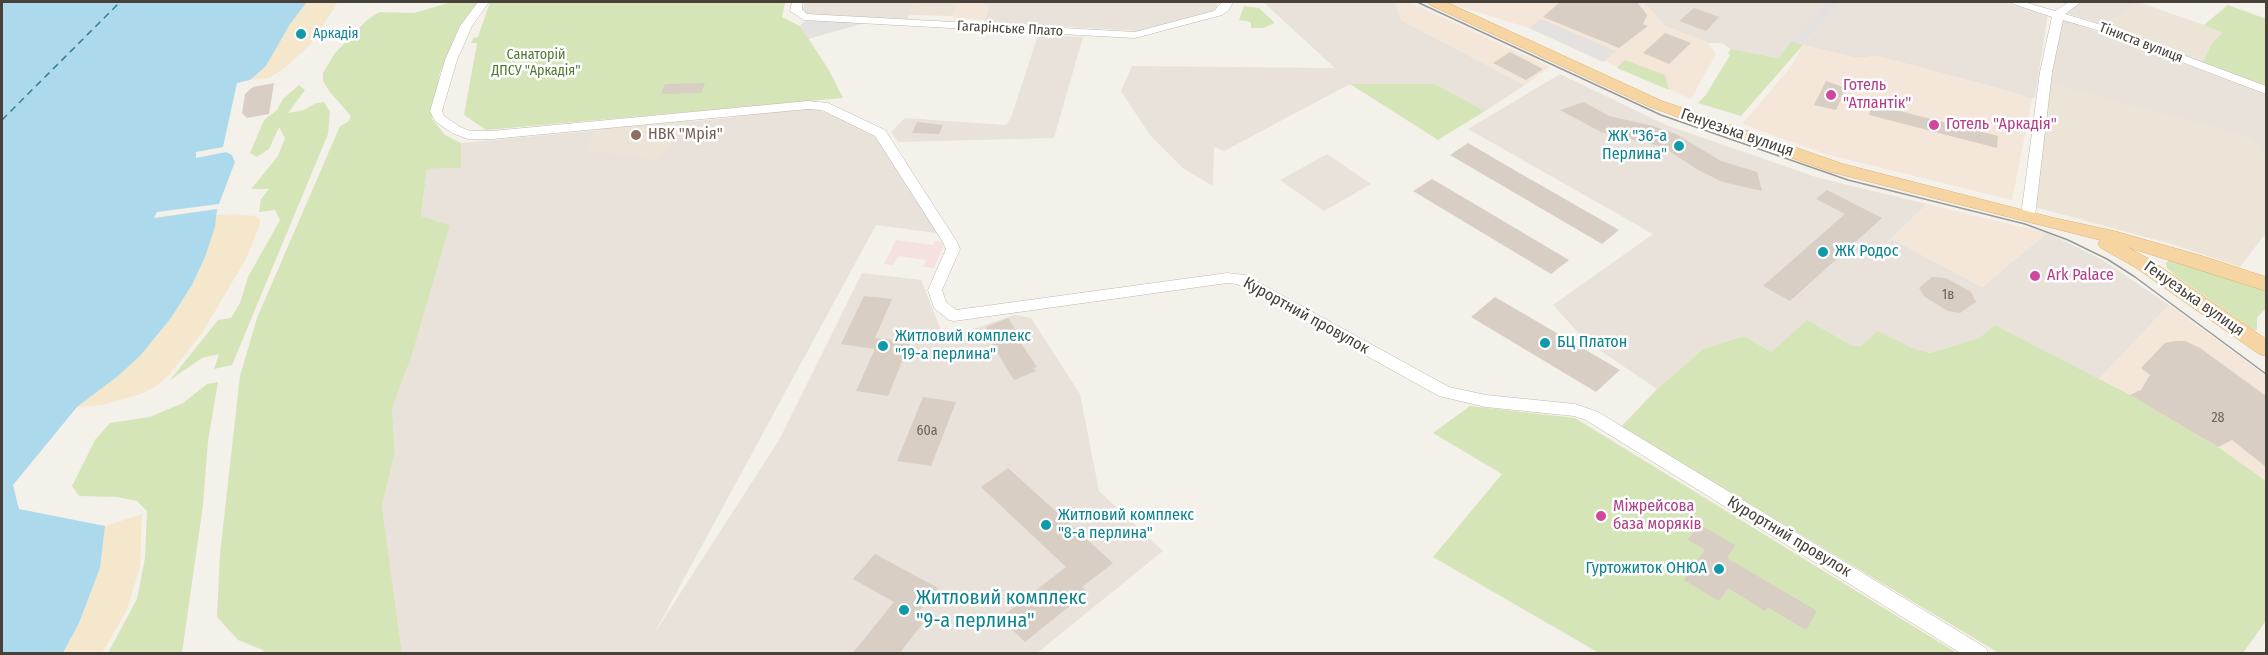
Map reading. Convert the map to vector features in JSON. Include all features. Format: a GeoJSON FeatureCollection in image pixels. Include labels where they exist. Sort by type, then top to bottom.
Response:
{"type":"FeatureCollection","features":[{"type":"Feature","properties":{"kind":"main road","name":"Генуезька вулиця"},"geometry":{"type":"LineString","coordinates":[[1436,2],[1681,114],[1837,168],[2054,224],[2125,252],[2266,349]]}},
{"type":"Feature","properties":{"kind":"main road","name":"Генуезька вулиця"},"geometry":{"type":"LineString","coordinates":[[2054,224],[2114,237],[2195,260],[2266,285]]}},
{"type":"Feature","properties":{"kind":"main road"},"geometry":{"type":"LineString","coordinates":[[2169,281],[2159,265],[2162,257],[2176,256],[2195,260]]}},
{"type":"Feature","properties":{"kind":"street","name":"Курортний провулок"},"geometry":{"type":"LineString","coordinates":[[483,2],[466,26],[451,60],[436,111],[439,118],[456,130],[477,136],[817,105],[877,131],[910,178],[953,249],[935,290],[939,304],[948,314],[954,316],[1227,278],[1240,279],[1444,392],[1486,401],[1575,410],[1592,416],[1979,654]]}},
{"type":"Feature","properties":{"kind":"street","name":"Гагарінське Плато"},"geometry":{"type":"LineString","coordinates":[[797,2],[796,11],[804,18],[1135,35],[1218,13],[1226,8],[1227,2]]}},
{"type":"Feature","properties":{"kind":"street","name":"Тіниста вулиця"},"geometry":{"type":"LineString","coordinates":[[2014,2],[2059,13],[2266,90]]}},
{"type":"Feature","properties":{"kind":"street"},"geometry":{"type":"LineString","coordinates":[[2028,216],[2046,72],[2059,13],[2076,2]]}},
{"type":"Feature","properties":{"kind":"shaded area"},"geometry":{"type":"Polygon","coordinates":[[[805,2],[913,2],[907,21],[806,16],[803,9],[805,2]]]}},
{"type":"Feature","properties":{"kind":"shaded area"},"geometry":{"type":"Polygon","coordinates":[[[913,2],[958,2],[953,16],[909,15],[913,2]]]}},
{"type":"Feature","properties":{"kind":"shaded area"},"geometry":{"type":"Polygon","coordinates":[[[958,2],[980,2],[989,6],[985,20],[953,18],[958,2]]]}},
{"type":"Feature","properties":{"kind":"shaded area"},"geometry":{"type":"Polygon","coordinates":[[[980,2],[1217,2],[1217,10],[1138,31],[984,22],[989,6],[980,2]]]}},
{"type":"Feature","properties":{"kind":"shaded area"},"geometry":{"type":"Polygon","coordinates":[[[1263,2],[1395,2],[1401,20],[1525,85],[1485,111],[1435,84],[1350,84],[1224,151],[1214,147],[1213,186],[1184,169],[1150,135],[1121,91],[1132,66],[1335,68],[1263,2]]]}},
{"type":"Feature","properties":{"kind":"shaded area"},"geometry":{"type":"Polygon","coordinates":[[[1395,2],[1409,2],[1550,67],[1525,85],[1401,20],[1395,2]]]}},
{"type":"Feature","properties":{"kind":"shaded area"},"geometry":{"type":"Polygon","coordinates":[[[1445,2],[1643,2],[1665,26],[1708,43],[1716,54],[1691,99],[1529,28],[1445,2]]]}},
{"type":"Feature","properties":{"kind":"shaded area"},"geometry":{"type":"Polygon","coordinates":[[[1643,2],[1827,2],[1778,58],[1731,49],[1722,43],[1708,43],[1665,26],[1643,2]]]}},
{"type":"Feature","properties":{"kind":"shaded area"},"geometry":{"type":"Polygon","coordinates":[[[1827,2],[1841,2],[1803,45],[1792,41],[1827,2]]]}},
{"type":"Feature","properties":{"kind":"shaded area"},"geometry":{"type":"Polygon","coordinates":[[[1841,2],[2002,2],[2048,14],[2035,97],[2032,99],[1877,56],[1856,58],[1803,45],[1841,2]]]}},
{"type":"Feature","properties":{"kind":"shaded area"},"geometry":{"type":"Polygon","coordinates":[[[2080,2],[2138,2],[2105,25],[2065,13],[2080,2]]]}},
{"type":"Feature","properties":{"kind":"shaded area"},"geometry":{"type":"Polygon","coordinates":[[[2138,2],[2204,25],[2228,5],[2266,19],[2266,87],[2105,25],[2138,2]]]}},
{"type":"Feature","properties":{"kind":"shaded area"},"geometry":{"type":"Polygon","coordinates":[[[2057,17],[2266,94],[2266,154],[2049,83],[2057,17]]]}},
{"type":"Feature","properties":{"kind":"shaded area"},"geometry":{"type":"Polygon","coordinates":[[[1541,19],[1616,51],[1603,62],[1529,28],[1541,19]]]}},
{"type":"Feature","properties":{"kind":"shaded area"},"geometry":{"type":"Polygon","coordinates":[[[813,20],[864,23],[808,39],[800,26],[803,22],[813,20]]]}},
{"type":"Feature","properties":{"kind":"shaded area"},"geometry":{"type":"Polygon","coordinates":[[[1038,35],[1083,37],[1054,138],[898,142],[891,132],[905,118],[1006,125],[1011,118],[1038,35]]]}},
{"type":"Feature","properties":{"kind":"shaded area"},"geometry":{"type":"Polygon","coordinates":[[[1803,45],[1856,58],[1877,56],[2032,99],[2012,200],[1825,154],[1742,124],[1790,68],[1803,45]]]}},
{"type":"Feature","properties":{"kind":"shaded area"},"geometry":{"type":"Polygon","coordinates":[[[1560,74],[1666,125],[1819,178],[1927,204],[1877,253],[1892,239],[1982,287],[2047,233],[2101,259],[2169,305],[2099,379],[1995,325],[1979,338],[1930,353],[1877,332],[1861,346],[1853,346],[1807,320],[1771,352],[1744,336],[1703,349],[1657,389],[1586,341],[1553,305],[1653,234],[1468,129],[1560,74]]]}},
{"type":"Feature","properties":{"kind":"shaded area"},"geometry":{"type":"Polygon","coordinates":[[[2049,83],[2252,137],[2260,151],[2266,154],[2266,233],[2240,267],[2175,245],[2035,207],[2049,83]]]}},
{"type":"Feature","properties":{"kind":"shaded area"},"geometry":{"type":"Polygon","coordinates":[[[785,109],[816,109],[836,117],[867,124],[943,234],[876,225],[654,634],[779,440],[862,273],[921,280],[941,330],[953,336],[1014,315],[1031,318],[1080,394],[1099,491],[1163,551],[1037,653],[402,653],[382,506],[395,452],[392,409],[412,355],[450,225],[421,216],[427,169],[461,168],[461,143],[728,118],[785,109]]]}},
{"type":"Feature","properties":{"kind":"shaded area","name":"НВК \"Мрія\""},"geometry":{"type":"Polygon","coordinates":[[[689,121],[659,160],[585,150],[597,129],[689,121]]]}},
{"type":"Feature","properties":{"kind":"shaded area"},"geometry":{"type":"Polygon","coordinates":[[[1327,154],[1371,184],[1324,211],[1280,180],[1327,154]]]}},
{"type":"Feature","properties":{"kind":"shaded area"},"geometry":{"type":"Polygon","coordinates":[[[1927,204],[2047,233],[1982,287],[1892,239],[1927,204]]]}},
{"type":"Feature","properties":{"kind":"shaded area"},"geometry":{"type":"Polygon","coordinates":[[[896,240],[933,245],[935,241],[945,242],[934,268],[923,267],[926,260],[898,256],[893,265],[884,264],[896,240]]]}},
{"type":"Feature","properties":{"kind":"shaded area"},"geometry":{"type":"Polygon","coordinates":[[[2169,305],[2266,376],[2266,481],[2218,447],[2099,379],[2169,305]]]}},
{"type":"Feature","properties":{"kind":"green space"},"geometry":{"type":"Polygon","coordinates":[[[452,2],[480,2],[440,72],[432,119],[445,135],[461,143],[461,168],[427,169],[421,216],[450,225],[412,355],[392,409],[395,452],[382,506],[402,653],[264,653],[263,650],[238,640],[217,617],[220,554],[240,376],[257,318],[340,126],[348,122],[351,116],[329,91],[323,81],[323,73],[335,53],[367,20],[379,12],[414,13],[452,2]]]}},
{"type":"Feature","properties":{"kind":"green space","name":"Санаторій ДПСУ \"Аркадія\""},"geometry":{"type":"Polygon","coordinates":[[[490,2],[785,2],[782,17],[800,26],[829,70],[843,98],[486,130],[464,115],[477,43],[471,43],[473,38],[478,37],[490,2]]]}},
{"type":"Feature","properties":{"kind":"green space"},"geometry":{"type":"Polygon","coordinates":[[[2228,5],[2266,19],[2266,87],[2203,62],[2213,42],[2223,33],[2204,25],[2228,5]]]}},
{"type":"Feature","properties":{"kind":"green space"},"geometry":{"type":"Polygon","coordinates":[[[1244,6],[1259,8],[1275,23],[1263,28],[1251,28],[1251,22],[1239,20],[1244,6]]]}},
{"type":"Feature","properties":{"kind":"green space"},"geometry":{"type":"Polygon","coordinates":[[[1792,41],[1803,45],[1741,116],[1698,103],[1706,95],[1730,55],[1728,53],[1731,49],[1778,58],[1792,41]]]}},
{"type":"Feature","properties":{"kind":"green space"},"geometry":{"type":"Polygon","coordinates":[[[1625,60],[1665,75],[1669,90],[1617,68],[1625,60]]]}},
{"type":"Feature","properties":{"kind":"green space"},"geometry":{"type":"Polygon","coordinates":[[[1350,84],[1435,84],[1485,111],[1438,140],[1350,84]]]}},
{"type":"Feature","properties":{"kind":"green space"},"geometry":{"type":"Polygon","coordinates":[[[299,85],[305,90],[288,113],[304,110],[316,103],[324,102],[330,112],[328,134],[232,365],[214,369],[219,354],[202,358],[170,380],[218,320],[231,318],[240,303],[248,277],[280,220],[275,210],[259,212],[261,199],[269,189],[251,189],[278,156],[285,138],[279,127],[269,149],[257,157],[250,153],[264,120],[277,110],[283,99],[299,85]]]}},
{"type":"Feature","properties":{"kind":"green space"},"geometry":{"type":"Polygon","coordinates":[[[2169,260],[2211,268],[2266,291],[2266,308],[2257,318],[2257,330],[2176,276],[2167,268],[2166,263],[2169,260]]]}},
{"type":"Feature","properties":{"kind":"green space"},"geometry":{"type":"Polygon","coordinates":[[[1807,320],[1853,346],[1861,346],[1877,331],[1913,348],[1930,353],[1979,338],[1995,325],[2130,395],[2218,447],[2266,481],[2266,623],[2243,653],[1999,653],[1621,427],[1657,389],[1703,349],[1744,336],[1771,352],[1807,320]]]}},
{"type":"Feature","properties":{"kind":"green space"},"geometry":{"type":"Polygon","coordinates":[[[218,382],[208,441],[203,505],[182,653],[108,653],[137,599],[145,558],[147,511],[137,501],[117,497],[79,496],[72,486],[95,440],[110,423],[150,417],[183,403],[207,384],[218,382]]]}},
{"type":"Feature","properties":{"kind":"green space","name":"Міжрейсова база моряків"},"geometry":{"type":"Polygon","coordinates":[[[1470,406],[1575,418],[1957,653],[1599,653],[1433,557],[1502,474],[1433,433],[1470,406]]]}},
{"type":"Feature","properties":{"kind":"sand","name":"Аркадія"},"geometry":{"type":"Polygon","coordinates":[[[307,2],[338,2],[311,44],[286,67],[269,78],[250,80],[266,65],[290,24],[307,2]]]}},
{"type":"Feature","properties":{"kind":"sand"},"geometry":{"type":"Polygon","coordinates":[[[217,215],[255,216],[260,219],[246,259],[202,333],[169,375],[155,387],[141,394],[102,405],[77,407],[140,356],[171,318],[192,285],[205,257],[217,215]]]}},
{"type":"Feature","properties":{"kind":"sand"},"geometry":{"type":"Polygon","coordinates":[[[142,514],[140,567],[127,610],[102,653],[63,654],[79,623],[100,568],[105,526],[142,514]]]}},
{"type":"Feature","properties":{"kind":"water"},"geometry":{"type":"Polygon","coordinates":[[[2,2],[307,2],[290,24],[266,66],[250,80],[237,83],[223,147],[196,152],[196,158],[226,152],[232,155],[235,162],[217,209],[215,227],[205,257],[192,285],[171,318],[140,356],[77,407],[13,485],[19,509],[105,526],[100,568],[79,623],[63,653],[2,653],[2,2]]]}},
{"type":"Feature","properties":{"kind":"pier"},"geometry":{"type":"Polygon","coordinates":[[[219,204],[217,209],[154,218],[157,212],[219,204]]]}},
{"type":"Feature","properties":{"kind":"building"},"geometry":{"type":"Polygon","coordinates":[[[1560,2],[1637,2],[1647,15],[1643,24],[1648,26],[1619,48],[1543,17],[1560,2]]]}},
{"type":"Feature","properties":{"kind":"building"},"geometry":{"type":"Polygon","coordinates":[[[1694,8],[1719,17],[1706,31],[1679,21],[1694,8]]]}},
{"type":"Feature","properties":{"kind":"building"},"geometry":{"type":"Polygon","coordinates":[[[1665,33],[1691,43],[1669,64],[1643,53],[1665,33]]]}},
{"type":"Feature","properties":{"kind":"building"},"geometry":{"type":"Polygon","coordinates":[[[1510,52],[1543,69],[1526,80],[1493,63],[1510,52]]]}},
{"type":"Feature","properties":{"kind":"building","name":"Готель \"Атлантік\""},"geometry":{"type":"Polygon","coordinates":[[[1826,81],[1846,88],[1836,110],[1814,105],[1826,81]]]}},
{"type":"Feature","properties":{"kind":"building"},"geometry":{"type":"Polygon","coordinates":[[[274,83],[269,114],[247,118],[242,113],[245,94],[253,87],[274,83]]]}},
{"type":"Feature","properties":{"kind":"building"},"geometry":{"type":"Polygon","coordinates":[[[705,83],[701,93],[661,94],[665,84],[705,83]]]}},
{"type":"Feature","properties":{"kind":"building","name":"ЖК \"36-а Перлина\""},"geometry":{"type":"Polygon","coordinates":[[[1584,102],[1609,116],[1676,134],[1721,161],[1757,172],[1762,191],[1723,182],[1698,170],[1663,147],[1601,132],[1560,110],[1584,102]]]}},
{"type":"Feature","properties":{"kind":"building","name":"Готель \"Аркадія\""},"geometry":{"type":"Polygon","coordinates":[[[1872,104],[1998,136],[1997,148],[1869,115],[1872,104]]]}},
{"type":"Feature","properties":{"kind":"building"},"geometry":{"type":"Polygon","coordinates":[[[917,122],[943,125],[939,134],[912,133],[917,122]]]}},
{"type":"Feature","properties":{"kind":"building"},"geometry":{"type":"Polygon","coordinates":[[[1468,143],[1619,230],[1602,244],[1450,155],[1468,143]]]}},
{"type":"Feature","properties":{"kind":"building"},"geometry":{"type":"Polygon","coordinates":[[[1432,179],[1569,260],[1551,274],[1413,191],[1432,179]]]}},
{"type":"Feature","properties":{"kind":"building","name":"ЖК Родос"},"geometry":{"type":"Polygon","coordinates":[[[1827,190],[1882,218],[1790,301],[1763,286],[1845,214],[1816,199],[1827,190]]]}},
{"type":"Feature","properties":{"kind":"building"},"geometry":{"type":"Polygon","coordinates":[[[1932,277],[1946,278],[1971,292],[1976,302],[1960,313],[1948,311],[1925,297],[1919,288],[1932,277]]]}},
{"type":"Feature","properties":{"kind":"building","name":"Житловий комплекс \"19-а перлина\""},"geometry":{"type":"Polygon","coordinates":[[[864,296],[892,299],[875,338],[910,342],[888,396],[856,391],[875,349],[841,344],[864,296]]]}},
{"type":"Feature","properties":{"kind":"building","name":"БЦ Платон"},"geometry":{"type":"Polygon","coordinates":[[[1495,297],[1620,370],[1596,392],[1471,317],[1495,297]]]}},
{"type":"Feature","properties":{"kind":"building"},"geometry":{"type":"Polygon","coordinates":[[[1008,318],[1017,332],[1014,333],[1037,367],[1034,368],[1036,371],[1014,380],[990,341],[994,339],[986,327],[1008,318]]]}},
{"type":"Feature","properties":{"kind":"building"},"geometry":{"type":"Polygon","coordinates":[[[2185,341],[2200,348],[2266,396],[2266,467],[2232,440],[2218,447],[2130,395],[2141,390],[2150,375],[2141,368],[2165,343],[2185,341]]]}},
{"type":"Feature","properties":{"kind":"building"},"geometry":{"type":"Polygon","coordinates":[[[923,397],[956,402],[931,466],[897,461],[923,397]]]}},
{"type":"Feature","properties":{"kind":"building","name":"Житловий комплекс \"8-а перлина\""},"geometry":{"type":"Polygon","coordinates":[[[1008,468],[1113,563],[1082,587],[1087,592],[1025,642],[1000,618],[1066,567],[981,487],[1008,468]]]}},
{"type":"Feature","properties":{"kind":"building","name":"Гуртожиток ОНЮА"},"geometry":{"type":"Polygon","coordinates":[[[1699,524],[1735,545],[1727,558],[1817,611],[1806,630],[1767,607],[1765,611],[1728,588],[1719,601],[1684,580],[1705,550],[1688,540],[1699,524]]]}},
{"type":"Feature","properties":{"kind":"building","name":"Житловий комплекс \"9-а перлина\""},"geometry":{"type":"Polygon","coordinates":[[[875,554],[938,588],[914,618],[923,623],[899,654],[852,654],[894,602],[853,579],[875,554]]]}},
{"type":"Feature","properties":{"kind":"ferry route"},"geometry":{"type":"LineString","coordinates":[[2,120],[120,2]]}},
{"type":"Feature","properties":{"kind":"tram line"},"geometry":{"type":"LineString","coordinates":[[1417,2],[1661,115],[1848,180],[2025,224],[2068,240],[2107,259],[2135,277],[2266,374]]}},
{"type":"Feature","properties":{"kind":"place","name":"Аркадія"},"geometry":{"type":"Point","coordinates":[301,34]}},
{"type":"Feature","properties":{"kind":"place","name":"Готель \"Атлантік\""},"geometry":{"type":"Point","coordinates":[1831,95]}},
{"type":"Feature","properties":{"kind":"place","name":"Готель \"Аркадія\""},"geometry":{"type":"Point","coordinates":[1934,125]}},
{"type":"Feature","properties":{"kind":"place","name":"НВК \"Мрія\""},"geometry":{"type":"Point","coordinates":[636,135]}},
{"type":"Feature","properties":{"kind":"place","name":"ЖК \"36-а Перлина\""},"geometry":{"type":"Point","coordinates":[1679,146]}},
{"type":"Feature","properties":{"kind":"place","name":"ЖК Родос"},"geometry":{"type":"Point","coordinates":[1823,252]}},
{"type":"Feature","properties":{"kind":"place","name":"Ark Palace"},"geometry":{"type":"Point","coordinates":[2035,276]}},
{"type":"Feature","properties":{"kind":"place","name":"БЦ Платон"},"geometry":{"type":"Point","coordinates":[1545,343]}},
{"type":"Feature","properties":{"kind":"place","name":"Житловий комплекс \"19-а перлина\""},"geometry":{"type":"Point","coordinates":[883,346]}},
{"type":"Feature","properties":{"kind":"place","name":"Міжрейсова база моряків"},"geometry":{"type":"Point","coordinates":[1601,516]}},
{"type":"Feature","properties":{"kind":"place","name":"Житловий комплекс \"8-а перлина\""},"geometry":{"type":"Point","coordinates":[1046,525]}},
{"type":"Feature","properties":{"kind":"place","name":"Гуртожиток ОНЮА"},"geometry":{"type":"Point","coordinates":[1719,569]}},
{"type":"Feature","properties":{"kind":"place","name":"Житловий комплекс \"9-а перлина\""},"geometry":{"type":"Point","coordinates":[904,610]}}]}
